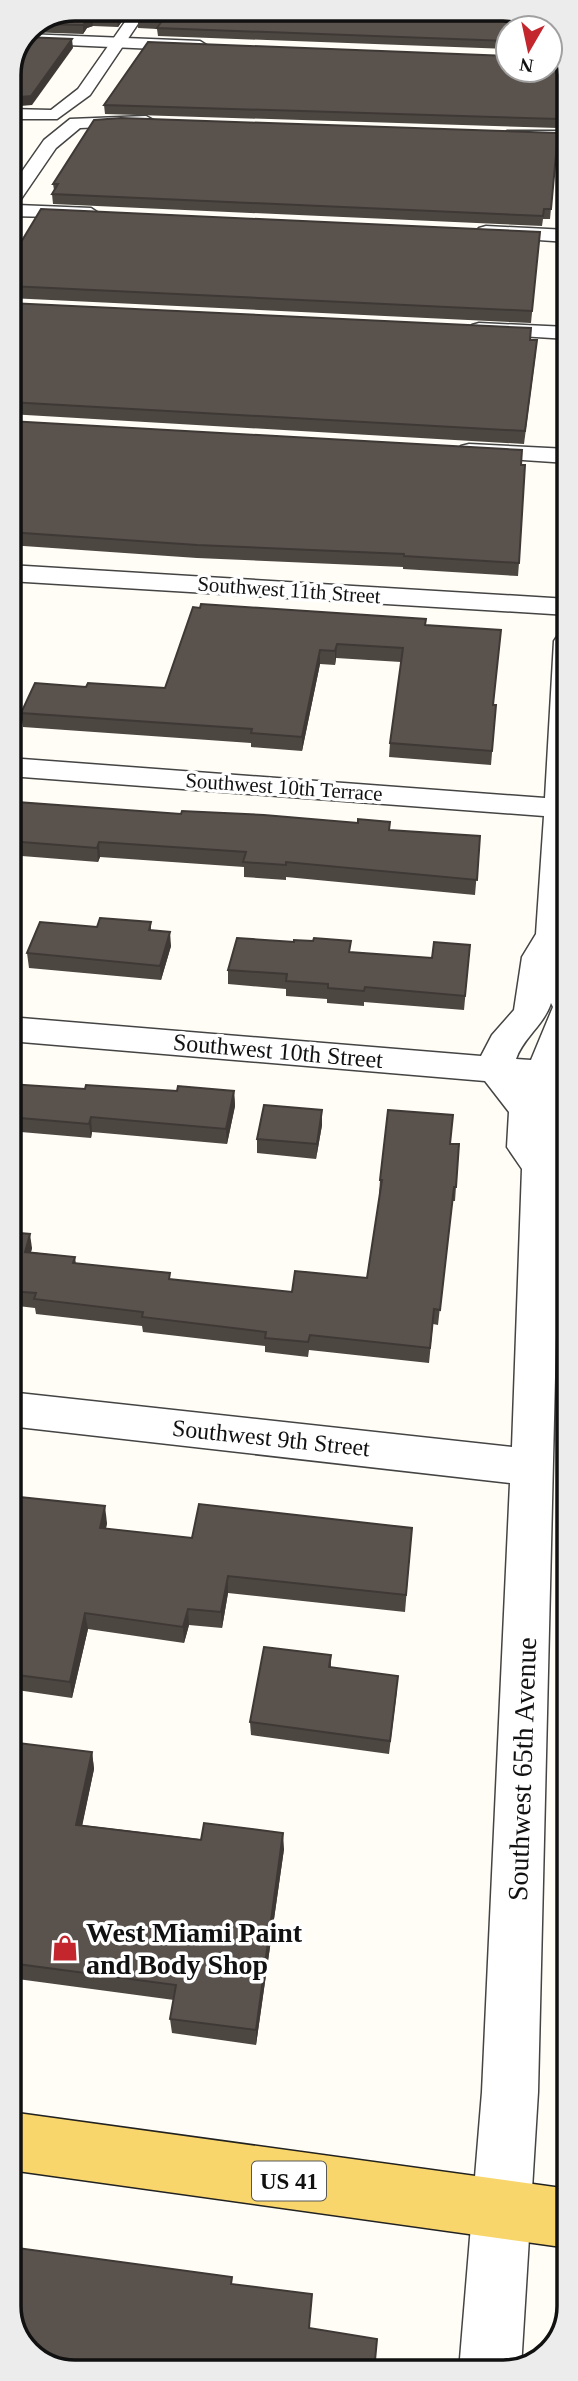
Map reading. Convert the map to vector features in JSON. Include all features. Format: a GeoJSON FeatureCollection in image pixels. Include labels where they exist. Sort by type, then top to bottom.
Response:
{"type":"FeatureCollection","features":[{"type":"Feature","properties":{"kind":"main road","name":"US 41"},"geometry":{"type":"LineString","coordinates":[[21,2143],[557,2217]]}},
{"type":"Feature","properties":{"kind":"street"},"geometry":{"type":"LineString","coordinates":[[50,144],[45,138],[50,131],[52,118],[84,92],[133,21]]}},
{"type":"Feature","properties":{"kind":"street"},"geometry":{"type":"LineString","coordinates":[[35,39],[220,46]]}},
{"type":"Feature","properties":{"kind":"street"},"geometry":{"type":"LineString","coordinates":[[21,186],[50,144],[79,119],[81,105],[88,96],[84,92]]}},
{"type":"Feature","properties":{"kind":"street"},"geometry":{"type":"LineString","coordinates":[[21,117],[164,122]]}},
{"type":"Feature","properties":{"kind":"street"},"geometry":{"type":"LineString","coordinates":[[483,135],[557,138]]}},
{"type":"Feature","properties":{"kind":"street"},"geometry":{"type":"LineString","coordinates":[[21,211],[112,215]]}},
{"type":"Feature","properties":{"kind":"street"},"geometry":{"type":"LineString","coordinates":[[471,231],[557,235]]}},
{"type":"Feature","properties":{"kind":"street"},"geometry":{"type":"LineString","coordinates":[[465,328],[557,332]]}},
{"type":"Feature","properties":{"kind":"street"},"geometry":{"type":"LineString","coordinates":[[451,450],[557,455]]}},
{"type":"Feature","properties":{"kind":"street","name":"Southwest 11th Street"},"geometry":{"type":"LineString","coordinates":[[21,574],[557,606]]}},
{"type":"Feature","properties":{"kind":"street","name":"Southwest 10th Terrace"},"geometry":{"type":"LineString","coordinates":[[21,768],[557,807]]}},
{"type":"Feature","properties":{"kind":"street"},"geometry":{"type":"LineString","coordinates":[[557,861],[553,934],[557,940]]}},
{"type":"Feature","properties":{"kind":"street"},"geometry":{"type":"LineString","coordinates":[[496,1070],[503,1043],[526,1019],[533,1005],[539,950],[553,934]]}},
{"type":"Feature","properties":{"kind":"street"},"geometry":{"type":"LineString","coordinates":[[533,1005],[557,1007]]}},
{"type":"Feature","properties":{"kind":"street","name":"Southwest 10th Street"},"geometry":{"type":"LineString","coordinates":[[21,1030],[548,1074]]}},
{"type":"Feature","properties":{"kind":"street","name":"Southwest 65th Avenue"},"geometry":{"type":"LineString","coordinates":[[491,2360],[510,2092],[541,1167],[552,1151],[555,1112],[548,1074],[551,1051],[557,1039]]}},
{"type":"Feature","properties":{"kind":"street","name":"Southwest 65th Avenue"},"geometry":{"type":"LineString","coordinates":[[496,1070],[528,1110],[526,1147],[541,1167]]}},
{"type":"Feature","properties":{"kind":"street","name":"Southwest 9th Street"},"geometry":{"type":"LineString","coordinates":[[21,1410],[533,1467]]}},
{"type":"Feature","properties":{"kind":"building"},"geometry":{"type":"Polygon","coordinates":[[[86,21],[83,25],[56,24],[86,21]]]}},
{"type":"Feature","properties":{"kind":"building"},"geometry":{"type":"Polygon","coordinates":[[[162,21],[494,21],[494,40],[157,28],[162,21]]]}},
{"type":"Feature","properties":{"kind":"building"},"geometry":{"type":"Polygon","coordinates":[[[37,38],[72,39],[31,96],[21,97],[22,64],[30,45],[37,38]]]}},
{"type":"Feature","properties":{"kind":"building"},"geometry":{"type":"Polygon","coordinates":[[[148,42],[494,55],[494,84],[557,84],[557,119],[104,105],[148,42]]]}},
{"type":"Feature","properties":{"kind":"building"},"geometry":{"type":"Polygon","coordinates":[[[121,118],[557,133],[551,209],[544,209],[543,216],[52,194],[58,184],[53,184],[94,120],[121,118]]]}},
{"type":"Feature","properties":{"kind":"building"},"geometry":{"type":"Polygon","coordinates":[[[41,209],[540,232],[532,311],[21,287],[21,242],[41,209]]]}},
{"type":"Feature","properties":{"kind":"building"},"geometry":{"type":"Polygon","coordinates":[[[21,304],[531,328],[530,340],[537,340],[525,431],[21,403],[21,304]]]}},
{"type":"Feature","properties":{"kind":"building"},"geometry":{"type":"Polygon","coordinates":[[[21,422],[522,450],[521,465],[525,465],[519,563],[404,554],[197,545],[21,533],[21,422]]]}},
{"type":"Feature","properties":{"kind":"building"},"geometry":{"type":"Polygon","coordinates":[[[201,604],[426,619],[425,625],[501,630],[493,705],[496,705],[492,751],[390,743],[403,648],[337,644],[335,651],[320,650],[302,737],[251,733],[252,729],[21,713],[35,683],[165,688],[193,607],[200,608],[201,604]]]}},
{"type":"Feature","properties":{"kind":"building"},"geometry":{"type":"Polygon","coordinates":[[[21,802],[181,814],[182,811],[264,815],[358,823],[358,819],[390,822],[389,830],[480,836],[477,880],[286,862],[286,865],[243,862],[246,852],[99,842],[97,848],[21,842],[21,802]]]}},
{"type":"Feature","properties":{"kind":"building"},"geometry":{"type":"Polygon","coordinates":[[[100,918],[151,922],[149,930],[170,932],[160,966],[27,953],[40,922],[97,927],[100,918]]]}},
{"type":"Feature","properties":{"kind":"building"},"geometry":{"type":"Polygon","coordinates":[[[237,938],[294,942],[313,941],[314,938],[351,941],[349,952],[432,958],[434,942],[470,945],[465,996],[365,987],[364,991],[328,988],[328,984],[286,981],[287,974],[228,970],[237,938]]]}},
{"type":"Feature","properties":{"kind":"building"},"geometry":{"type":"Polygon","coordinates":[[[21,1085],[85,1089],[86,1085],[177,1091],[178,1086],[234,1091],[226,1129],[91,1117],[89,1124],[21,1118],[21,1085]]]}},
{"type":"Feature","properties":{"kind":"building"},"geometry":{"type":"Polygon","coordinates":[[[264,1105],[322,1110],[317,1144],[257,1139],[264,1105]]]}},
{"type":"Feature","properties":{"kind":"building"},"geometry":{"type":"Polygon","coordinates":[[[388,1110],[453,1115],[450,1144],[459,1144],[456,1187],[440,1310],[434,1309],[430,1348],[310,1335],[308,1342],[265,1338],[266,1332],[142,1317],[143,1312],[34,1299],[36,1293],[21,1292],[21,1233],[30,1234],[25,1252],[75,1257],[73,1263],[170,1273],[169,1279],[292,1292],[295,1271],[367,1278],[388,1110]]]}},
{"type":"Feature","properties":{"kind":"building"},"geometry":{"type":"Polygon","coordinates":[[[21,1497],[105,1506],[100,1528],[192,1538],[199,1504],[412,1528],[406,1595],[228,1576],[221,1612],[188,1609],[183,1627],[85,1613],[70,1682],[21,1675],[21,1497]]]}},
{"type":"Feature","properties":{"kind":"building"},"geometry":{"type":"Polygon","coordinates":[[[264,1647],[331,1655],[329,1667],[398,1676],[390,1741],[250,1722],[264,1647]]]}},
{"type":"Feature","properties":{"kind":"building"},"geometry":{"type":"Polygon","coordinates":[[[21,1743],[92,1752],[76,1825],[201,1840],[204,1823],[283,1833],[256,2030],[170,2019],[176,1985],[21,1964],[21,1743]]]}},
{"type":"Feature","properties":{"kind":"building"},"geometry":{"type":"Polygon","coordinates":[[[21,2248],[232,2277],[231,2284],[312,2294],[309,2328],[377,2339],[375,2360],[64,2359],[39,2347],[24,2324],[21,2306],[21,2248]]]}},
{"type":"Feature","properties":{"kind":"place","name":"West Miami Paint and Body Shop"},"geometry":{"type":"Point","coordinates":[65,1948]}}]}
